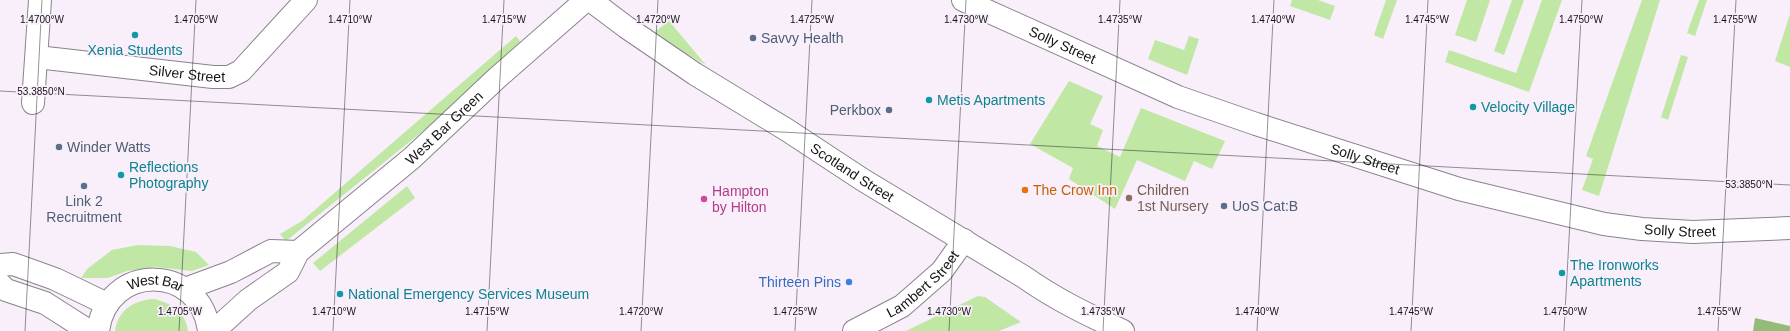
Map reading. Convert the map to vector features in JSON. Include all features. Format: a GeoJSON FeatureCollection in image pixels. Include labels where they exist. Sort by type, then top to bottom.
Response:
{"type":"FeatureCollection","features":[{"type":"Feature","properties":{"kind":"street"},"geometry":{"type":"LineString","coordinates":[[33,103],[40,0]]}},
{"type":"Feature","properties":{"kind":"street","name":"Silver Street"},"geometry":{"type":"LineString","coordinates":[[37,57],[213,77],[229,77],[241,71],[306,0]]}},
{"type":"Feature","properties":{"kind":"street","name":"West Bar Green"},"geometry":{"type":"LineString","coordinates":[[214,331],[248,300],[288,272],[298,252],[412,158],[497,78],[586,0]]}},
{"type":"Feature","properties":{"kind":"street","name":"Scotland Street"},"geometry":{"type":"LineString","coordinates":[[590,0],[695,74],[788,130],[863,180],[1064,302],[1123,331]]}},
{"type":"Feature","properties":{"kind":"street","name":"Solly Street"},"geometry":{"type":"LineString","coordinates":[[963,0],[1178,96],[1256,124],[1450,186],[1604,224],[1642,230],[1692,232],[1790,228]]}},
{"type":"Feature","properties":{"kind":"street","name":"Lambert Street"},"geometry":{"type":"LineString","coordinates":[[854,331],[902,306],[942,271],[964,240]]}},
{"type":"Feature","properties":{"kind":"street"},"geometry":{"type":"LineString","coordinates":[[185,289],[231,272],[271,251],[298,252]]}},
{"type":"Feature","properties":{"kind":"street","name":"West Bar"},"geometry":{"type":"LineString","coordinates":[[0,265],[13,264],[55,279],[107,304]]}},
{"type":"Feature","properties":{"kind":"street","name":"West Bar"},"geometry":{"type":"LineString","coordinates":[[98,331],[100,319],[107,304],[118,291],[134,282],[164,280],[185,289],[200,304],[206,314],[209,331]]}},
{"type":"Feature","properties":{"kind":"street"},"geometry":{"type":"LineString","coordinates":[[0,284],[6,290],[45,303],[89,331]]}},
{"type":"Feature","properties":{"kind":"green space"},"geometry":{"type":"Polygon","coordinates":[[[1292,0],[1318,0],[1335,6],[1330,20],[1290,6],[1292,0]]]}},
{"type":"Feature","properties":{"kind":"green space"},"geometry":{"type":"Polygon","coordinates":[[[1386,0],[1397,0],[1383,39],[1374,35],[1386,0]]]}},
{"type":"Feature","properties":{"kind":"green space"},"geometry":{"type":"Polygon","coordinates":[[[1467,0],[1490,0],[1476,42],[1455,35],[1467,0]]]}},
{"type":"Feature","properties":{"kind":"green space"},"geometry":{"type":"Polygon","coordinates":[[[1512,0],[1524,0],[1504,55],[1494,51],[1512,0]]]}},
{"type":"Feature","properties":{"kind":"green space"},"geometry":{"type":"Polygon","coordinates":[[[1542,0],[1562,0],[1529,92],[1445,62],[1449,50],[1516,73],[1542,0]]]}},
{"type":"Feature","properties":{"kind":"green space"},"geometry":{"type":"Polygon","coordinates":[[[1642,0],[1660,0],[1599,196],[1582,190],[1593,159],[1586,156],[1642,0]]]}},
{"type":"Feature","properties":{"kind":"green space"},"geometry":{"type":"Polygon","coordinates":[[[1699,0],[1707,0],[1695,36],[1687,33],[1699,0]]]}},
{"type":"Feature","properties":{"kind":"green space"},"geometry":{"type":"Polygon","coordinates":[[[1790,14],[1790,67],[1775,61],[1790,14]]]}},
{"type":"Feature","properties":{"kind":"green space"},"geometry":{"type":"Polygon","coordinates":[[[669,21],[706,65],[652,34],[669,21]]]}},
{"type":"Feature","properties":{"kind":"green space"},"geometry":{"type":"Polygon","coordinates":[[[516,36],[523,45],[453,107],[286,241],[280,234],[302,221],[516,36]]]}},
{"type":"Feature","properties":{"kind":"green space"},"geometry":{"type":"Polygon","coordinates":[[[1189,36],[1199,39],[1187,75],[1148,59],[1155,40],[1184,50],[1189,36]]]}},
{"type":"Feature","properties":{"kind":"green space"},"geometry":{"type":"Polygon","coordinates":[[[1681,55],[1688,57],[1668,120],[1661,117],[1681,55]]]}},
{"type":"Feature","properties":{"kind":"green space"},"geometry":{"type":"Polygon","coordinates":[[[1069,81],[1103,96],[1090,124],[1103,130],[1097,146],[1120,157],[1141,108],[1225,141],[1212,169],[1194,161],[1185,181],[1137,160],[1115,209],[1069,179],[1073,168],[1030,144],[1069,81]]]}},
{"type":"Feature","properties":{"kind":"green space"},"geometry":{"type":"Polygon","coordinates":[[[407,186],[415,198],[320,271],[313,263],[407,186]]]}},
{"type":"Feature","properties":{"kind":"green space"},"geometry":{"type":"Polygon","coordinates":[[[138,245],[170,246],[196,252],[209,265],[192,271],[155,267],[127,271],[108,278],[81,278],[87,269],[112,250],[138,245]]]}},
{"type":"Feature","properties":{"kind":"green space"},"geometry":{"type":"Polygon","coordinates":[[[978,296],[985,297],[1021,322],[999,331],[906,331],[978,296]]]}},
{"type":"Feature","properties":{"kind":"green space"},"geometry":{"type":"Polygon","coordinates":[[[154,299],[177,309],[187,324],[188,331],[115,331],[123,312],[140,301],[154,299]]]}},
{"type":"Feature","properties":{"kind":"green space"},"geometry":{"type":"Polygon","coordinates":[[[1755,318],[1790,326],[1790,331],[1753,331],[1755,318]]]}},
{"type":"Feature","properties":{"kind":"place","name":"Xenia Students"},"geometry":{"type":"Point","coordinates":[135,35]}},
{"type":"Feature","properties":{"kind":"place","name":"Savvy Health"},"geometry":{"type":"Point","coordinates":[753,38]}},
{"type":"Feature","properties":{"kind":"place","name":"Metis Apartments"},"geometry":{"type":"Point","coordinates":[929,100]}},
{"type":"Feature","properties":{"kind":"place","name":"Velocity Village"},"geometry":{"type":"Point","coordinates":[1473,107]}},
{"type":"Feature","properties":{"kind":"place","name":"Perkbox"},"geometry":{"type":"Point","coordinates":[889,110]}},
{"type":"Feature","properties":{"kind":"place","name":"Winder Watts"},"geometry":{"type":"Point","coordinates":[59,147]}},
{"type":"Feature","properties":{"kind":"place","name":"Reflections Photography"},"geometry":{"type":"Point","coordinates":[121,175]}},
{"type":"Feature","properties":{"kind":"place","name":"Link 2 Recruitment"},"geometry":{"type":"Point","coordinates":[84,186]}},
{"type":"Feature","properties":{"kind":"place","name":"The Crow Inn"},"geometry":{"type":"Point","coordinates":[1025,190]}},
{"type":"Feature","properties":{"kind":"place","name":"Children 1st Nursery"},"geometry":{"type":"Point","coordinates":[1129,198]}},
{"type":"Feature","properties":{"kind":"place","name":"Hampton by Hilton"},"geometry":{"type":"Point","coordinates":[704,199]}},
{"type":"Feature","properties":{"kind":"place","name":"UoS Cat:B"},"geometry":{"type":"Point","coordinates":[1224,206]}},
{"type":"Feature","properties":{"kind":"place","name":"The Ironworks Apartments"},"geometry":{"type":"Point","coordinates":[1562,273]}},
{"type":"Feature","properties":{"kind":"place","name":"Thirteen Pins"},"geometry":{"type":"Point","coordinates":[849,282]}},
{"type":"Feature","properties":{"kind":"place","name":"National Emergency Services Museum"},"geometry":{"type":"Point","coordinates":[340,294]}}]}
